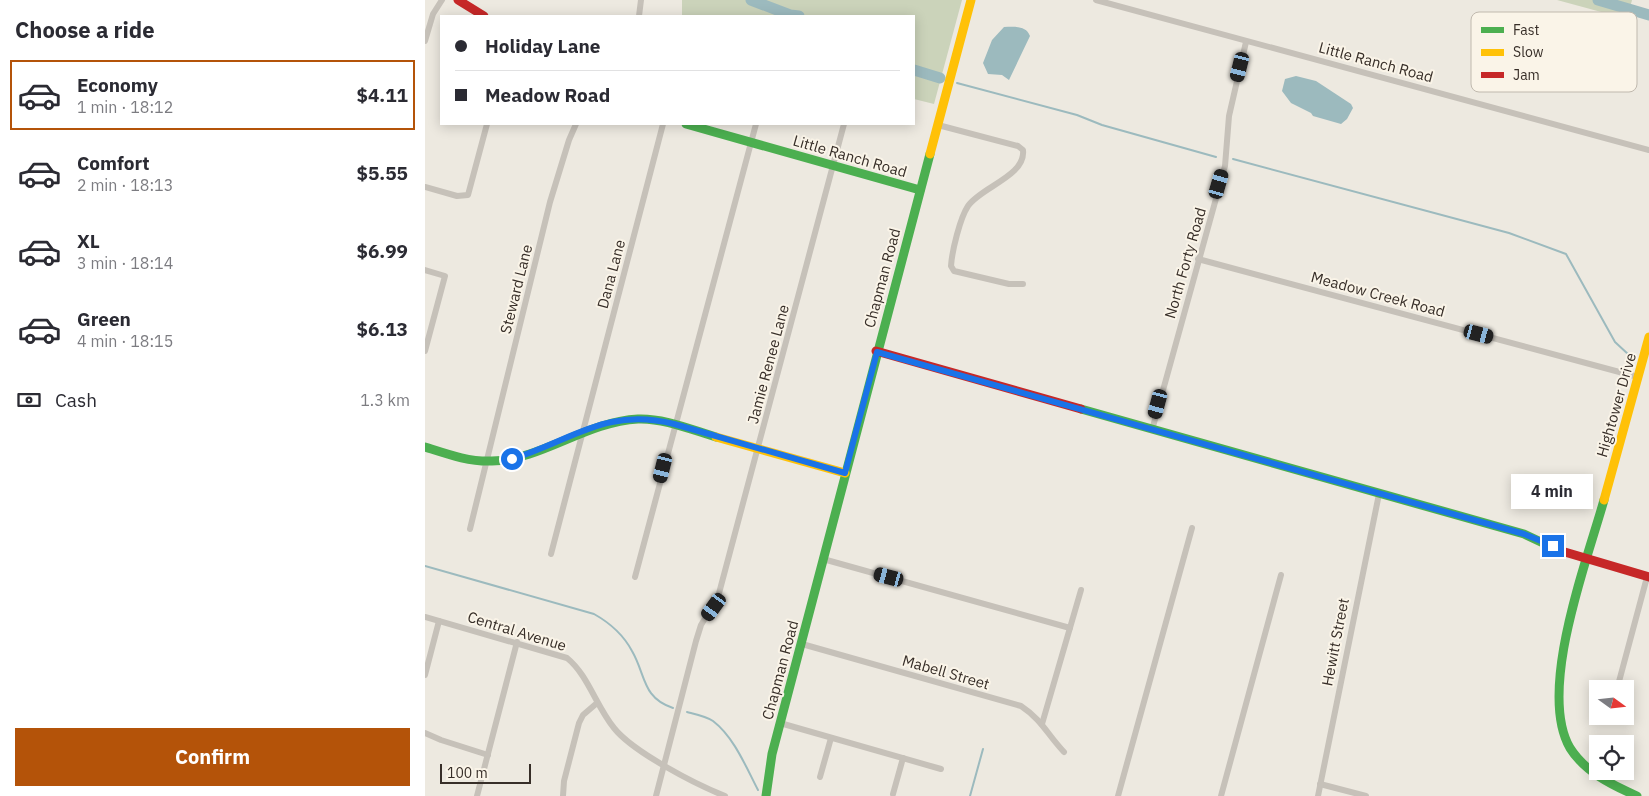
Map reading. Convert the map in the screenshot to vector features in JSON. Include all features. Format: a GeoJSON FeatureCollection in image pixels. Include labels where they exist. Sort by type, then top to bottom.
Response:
{"type":"FeatureCollection","features":[{"type":"Feature","properties":{"kind":"street"},"geometry":{"type":"LineString","coordinates":[[425,41],[433,14],[442,0]]}},
{"type":"Feature","properties":{"kind":"street"},"geometry":{"type":"LineString","coordinates":[[458,0],[481,15]]}},
{"type":"Feature","properties":{"kind":"street","name":"Chapman Road"},"geometry":{"type":"LineString","coordinates":[[765,796],[772,754],[971,0]]}},
{"type":"Feature","properties":{"kind":"street","name":"Little Ranch Road"},"geometry":{"type":"LineString","coordinates":[[1096,0],[1649,150]]}},
{"type":"Feature","properties":{"kind":"street"},"geometry":{"type":"LineString","coordinates":[[639,15],[641,2]]}},
{"type":"Feature","properties":{"kind":"street","name":"North Forty Road"},"geometry":{"type":"LineString","coordinates":[[1152,430],[1225,166],[1229,116],[1246,42]]}},
{"type":"Feature","properties":{"kind":"street"},"geometry":{"type":"LineString","coordinates":[[938,124],[1018,146],[1023,150],[1024,156],[1021,162],[1002,182],[977,196],[969,206],[951,266],[954,271],[1009,284],[1023,284]]}},
{"type":"Feature","properties":{"kind":"street"},"geometry":{"type":"LineString","coordinates":[[425,187],[457,196],[468,195],[487,125]]}},
{"type":"Feature","properties":{"kind":"street","name":"Steward Lane"},"geometry":{"type":"LineString","coordinates":[[469,529],[550,202],[569,140],[576,125]]}},
{"type":"Feature","properties":{"kind":"street","name":"Dana Lane"},"geometry":{"type":"LineString","coordinates":[[551,554],[663,125]]}},
{"type":"Feature","properties":{"kind":"street","name":"Little Ranch Road"},"geometry":{"type":"LineString","coordinates":[[690,125],[920,190]]}},
{"type":"Feature","properties":{"kind":"street"},"geometry":{"type":"LineString","coordinates":[[635,577],[755,125]]}},
{"type":"Feature","properties":{"kind":"street","name":"Jamie Renee Lane"},"geometry":{"type":"LineString","coordinates":[[656,796],[696,641],[701,625],[718,597],[844,125]]}},
{"type":"Feature","properties":{"kind":"street","name":"Meadow Creek Road"},"geometry":{"type":"LineString","coordinates":[[1198,259],[1637,377]]}},
{"type":"Feature","properties":{"kind":"street"},"geometry":{"type":"LineString","coordinates":[[425,270],[445,276],[425,351]]}},
{"type":"Feature","properties":{"kind":"street","name":"Hightower Drive"},"geometry":{"type":"LineString","coordinates":[[1637,796],[1605,779],[1578,759],[1571,749],[1563,727],[1559,687],[1561,656],[1649,337]]}},
{"type":"Feature","properties":{"kind":"street"},"geometry":{"type":"LineString","coordinates":[[877,352],[1524,534],[1567,554],[1648,577],[1619,680]]}},
{"type":"Feature","properties":{"kind":"street"},"geometry":{"type":"LineString","coordinates":[[425,447],[455,456],[486,462],[512,459],[529,454],[600,424],[632,418],[674,424],[845,473]]}},
{"type":"Feature","properties":{"kind":"street","name":"Hewitt Street"},"geometry":{"type":"LineString","coordinates":[[1318,796],[1379,494]]}},
{"type":"Feature","properties":{"kind":"street"},"geometry":{"type":"LineString","coordinates":[[1118,796],[1192,528]]}},
{"type":"Feature","properties":{"kind":"street"},"geometry":{"type":"LineString","coordinates":[[823,559],[1070,628]]}},
{"type":"Feature","properties":{"kind":"street"},"geometry":{"type":"LineString","coordinates":[[1221,796],[1281,575]]}},
{"type":"Feature","properties":{"kind":"street"},"geometry":{"type":"LineString","coordinates":[[1042,724],[1081,590]]}},
{"type":"Feature","properties":{"kind":"street","name":"Central Avenue"},"geometry":{"type":"LineString","coordinates":[[425,617],[517,642],[567,658],[575,664],[597,703],[623,738],[703,787],[725,796]]}},
{"type":"Feature","properties":{"kind":"street"},"geometry":{"type":"LineString","coordinates":[[425,674],[439,621]]}},
{"type":"Feature","properties":{"kind":"street"},"geometry":{"type":"LineString","coordinates":[[477,796],[517,642]]}},
{"type":"Feature","properties":{"kind":"street","name":"Mabell Street"},"geometry":{"type":"LineString","coordinates":[[802,644],[1021,706],[1039,719],[1050,737],[1064,752]]}},
{"type":"Feature","properties":{"kind":"street"},"geometry":{"type":"LineString","coordinates":[[563,796],[564,781],[579,723],[583,714],[597,703]]}},
{"type":"Feature","properties":{"kind":"street"},"geometry":{"type":"LineString","coordinates":[[780,724],[941,769]]}},
{"type":"Feature","properties":{"kind":"street"},"geometry":{"type":"LineString","coordinates":[[425,733],[488,755]]}},
{"type":"Feature","properties":{"kind":"street"},"geometry":{"type":"LineString","coordinates":[[820,777],[831,738]]}},
{"type":"Feature","properties":{"kind":"street"},"geometry":{"type":"LineString","coordinates":[[893,794],[903,758]]}},
{"type":"Feature","properties":{"kind":"street"},"geometry":{"type":"LineString","coordinates":[[1320,784],[1367,796]]}},
{"type":"Feature","properties":{"kind":"green space"},"geometry":{"type":"Polygon","coordinates":[[[682,0],[962,0],[934,104],[915,99],[915,15],[682,15],[682,0]]]}},
{"type":"Feature","properties":{"kind":"green space"},"geometry":{"type":"Polygon","coordinates":[[[1557,0],[1632,0],[1629,12],[1601,12],[1557,0]]]}},
{"type":"Feature","properties":{"kind":"water"},"geometry":{"type":"Polygon","coordinates":[[[1004,27],[1023,28],[1030,36],[1009,80],[1002,75],[988,74],[983,63],[992,40],[1004,27]]]}},
{"type":"Feature","properties":{"kind":"water"},"geometry":{"type":"Polygon","coordinates":[[[1296,76],[1316,81],[1351,104],[1353,108],[1347,119],[1341,124],[1313,116],[1311,113],[1291,103],[1282,91],[1285,79],[1296,76]]]}},
{"type":"Feature","properties":{"kind":"waterway"},"geometry":{"type":"LineString","coordinates":[[751,0],[790,15]]}},
{"type":"Feature","properties":{"kind":"waterway"},"geometry":{"type":"LineString","coordinates":[[1598,0],[1649,15]]}},
{"type":"Feature","properties":{"kind":"waterway"},"geometry":{"type":"LineString","coordinates":[[915,70],[940,78]]}},
{"type":"Feature","properties":{"kind":"waterway"},"geometry":{"type":"LineString","coordinates":[[957,83],[1077,115],[1102,125],[1216,157]]}},
{"type":"Feature","properties":{"kind":"waterway"},"geometry":{"type":"LineString","coordinates":[[1233,159],[1509,233],[1566,254],[1615,342],[1629,355]]}},
{"type":"Feature","properties":{"kind":"waterway"},"geometry":{"type":"LineString","coordinates":[[425,566],[594,614],[611,625],[625,639],[637,660],[650,692],[663,704],[673,708]]}},
{"type":"Feature","properties":{"kind":"waterway"},"geometry":{"type":"LineString","coordinates":[[687,712],[713,721],[727,735],[739,753],[758,790]]}},
{"type":"Feature","properties":{"kind":"waterway"},"geometry":{"type":"LineString","coordinates":[[970,796],[983,749]]}},
{"type":"Feature","properties":{"kind":"traffic: fast"},"geometry":{"type":"LineString","coordinates":[[690,125],[920,190]]}},
{"type":"Feature","properties":{"kind":"traffic: fast"},"geometry":{"type":"LineString","coordinates":[[766,796],[772,754],[930,154]]}},
{"type":"Feature","properties":{"kind":"traffic: fast"},"geometry":{"type":"LineString","coordinates":[[1081,409],[1524,534],[1558,550]]}},
{"type":"Feature","properties":{"kind":"traffic: fast"},"geometry":{"type":"LineString","coordinates":[[425,447],[475,460],[510,459],[546,448],[600,427],[638,419],[668,422],[716,437]]}},
{"type":"Feature","properties":{"kind":"traffic: fast"},"geometry":{"type":"LineString","coordinates":[[1604,500],[1568,626],[1559,694],[1561,723],[1570,748],[1583,764],[1600,777],[1637,796]]}},
{"type":"Feature","properties":{"kind":"traffic: slow"},"geometry":{"type":"LineString","coordinates":[[930,154],[971,0]]}},
{"type":"Feature","properties":{"kind":"traffic: slow"},"geometry":{"type":"LineString","coordinates":[[1604,500],[1649,337]]}},
{"type":"Feature","properties":{"kind":"traffic: slow"},"geometry":{"type":"LineString","coordinates":[[716,437],[845,473]]}},
{"type":"Feature","properties":{"kind":"traffic: jam"},"geometry":{"type":"LineString","coordinates":[[458,0],[482,15]]}},
{"type":"Feature","properties":{"kind":"traffic: jam"},"geometry":{"type":"LineString","coordinates":[[876,351],[1081,409]]}},
{"type":"Feature","properties":{"kind":"traffic: jam"},"geometry":{"type":"LineString","coordinates":[[1558,550],[1649,577]]}},
{"type":"Feature","properties":{"kind":"route"},"geometry":{"type":"LineString","coordinates":[[512,459],[529,454],[600,424],[632,418],[674,424],[845,473],[877,352],[1524,534],[1553,546]]}}]}
